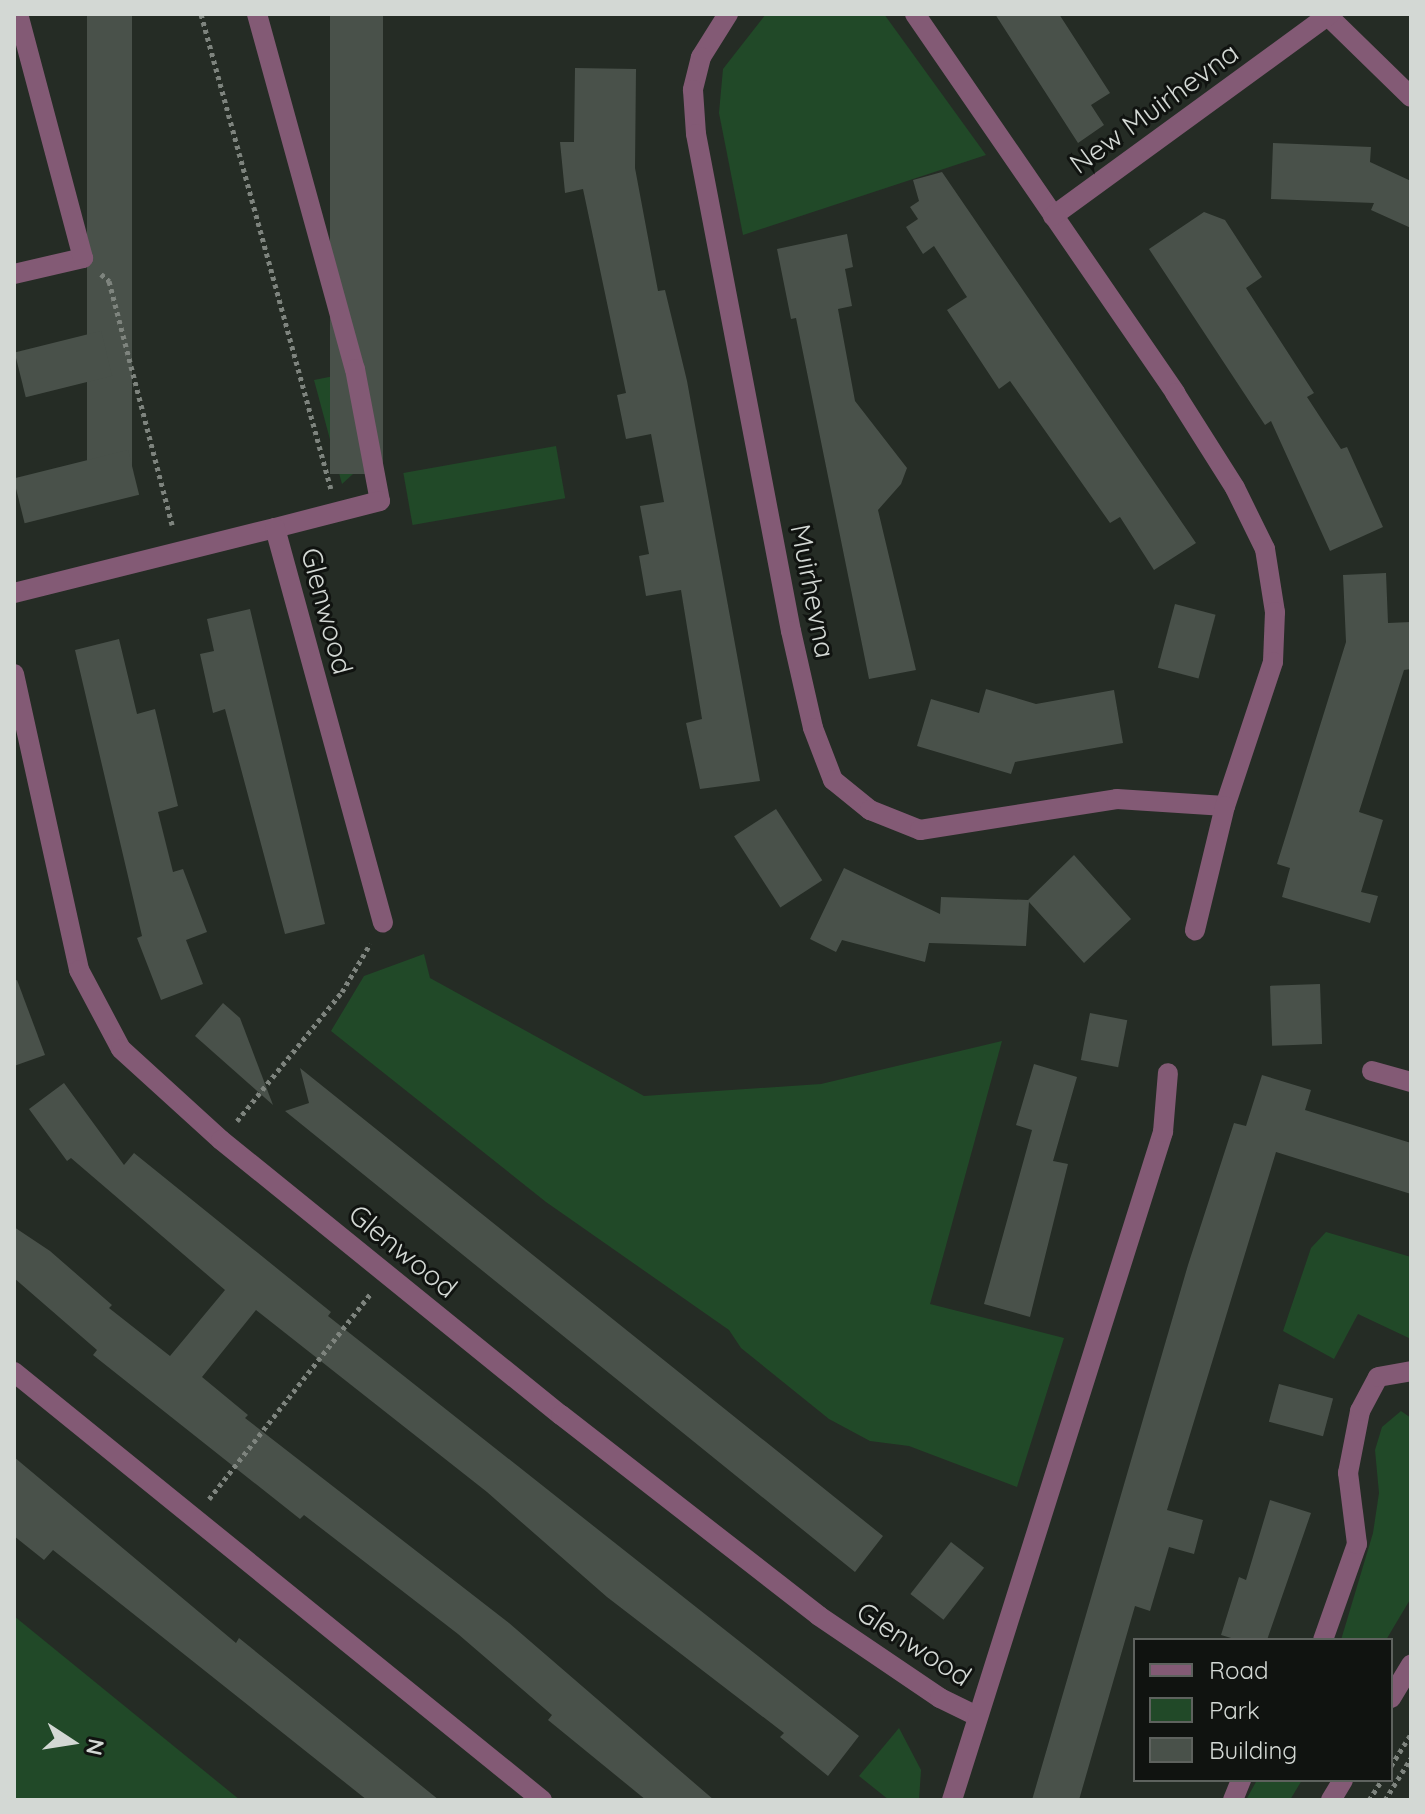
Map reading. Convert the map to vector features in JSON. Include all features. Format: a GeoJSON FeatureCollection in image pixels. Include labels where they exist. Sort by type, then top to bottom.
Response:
{"type":"FeatureCollection","features":[{"type":"Feature","properties":{"kind":"street"},"geometry":{"type":"LineString","coordinates":[[14,274],[83,258],[18,14]]}},
{"type":"Feature","properties":{"kind":"street"},"geometry":{"type":"LineString","coordinates":[[257,14],[355,369],[380,501],[275,528]]}},
{"type":"Feature","properties":{"kind":"street","name":"Muirhevna"},"geometry":{"type":"LineString","coordinates":[[728,14],[701,57],[693,90],[696,134],[791,631],[813,728],[833,780],[870,810],[920,830],[1117,799],[1225,806]]}},
{"type":"Feature","properties":{"kind":"street"},"geometry":{"type":"LineString","coordinates":[[915,14],[1175,393],[1235,488],[1265,549],[1275,612],[1273,662],[1225,806],[1195,930]]}},
{"type":"Feature","properties":{"kind":"street","name":"New Muirhevna"},"geometry":{"type":"LineString","coordinates":[[1053,216],[1329,15],[1411,97]]}},
{"type":"Feature","properties":{"kind":"street","name":"Glenwood"},"geometry":{"type":"LineString","coordinates":[[14,593],[179,549],[275,528],[383,922]]}},
{"type":"Feature","properties":{"kind":"street","name":"Glenwood"},"geometry":{"type":"LineString","coordinates":[[14,674],[79,970],[121,1049],[221,1140],[819,1616],[940,1698],[977,1716]]}},
{"type":"Feature","properties":{"kind":"street"},"geometry":{"type":"LineString","coordinates":[[1372,1071],[1411,1082]]}},
{"type":"Feature","properties":{"kind":"street","name":"Glenwood"},"geometry":{"type":"LineString","coordinates":[[952,1800],[1163,1132],[1168,1073]]}},
{"type":"Feature","properties":{"kind":"street"},"geometry":{"type":"LineString","coordinates":[[1324,1638],[1357,1544],[1348,1473],[1360,1411],[1378,1377],[1411,1371]]}},
{"type":"Feature","properties":{"kind":"street"},"geometry":{"type":"LineString","coordinates":[[14,1372],[542,1800]]}},
{"type":"Feature","properties":{"kind":"street"},"geometry":{"type":"LineString","coordinates":[[1393,1695],[1411,1665]]}},
{"type":"Feature","properties":{"kind":"street"},"geometry":{"type":"LineString","coordinates":[[1331,1800],[1342,1782]]}},
{"type":"Feature","properties":{"kind":"path"},"geometry":{"type":"LineString","coordinates":[[201,14],[337,512]]}},
{"type":"Feature","properties":{"kind":"path"},"geometry":{"type":"LineString","coordinates":[[83,258],[109,281],[179,549]]}},
{"type":"Feature","properties":{"kind":"path"},"geometry":{"type":"LineString","coordinates":[[221,1140],[342,992],[383,922]]}},
{"type":"Feature","properties":{"kind":"path"},"geometry":{"type":"LineString","coordinates":[[194,1518],[387,1273]]}},
{"type":"Feature","properties":{"kind":"path"},"geometry":{"type":"LineString","coordinates":[[1393,1763],[1411,1734]]}},
{"type":"Feature","properties":{"kind":"path"},"geometry":{"type":"LineString","coordinates":[[1385,1800],[1411,1758]]}},
{"type":"Feature","properties":{"kind":"path"},"geometry":{"type":"LineString","coordinates":[[1369,1800],[1381,1782]]}},
{"type":"Feature","properties":{"kind":"green space"},"geometry":{"type":"Polygon","coordinates":[[[766,14],[884,14],[986,155],[743,235],[719,113],[723,69],[766,14]]]}},
{"type":"Feature","properties":{"kind":"green space"},"geometry":{"type":"Polygon","coordinates":[[[339,375],[355,453],[353,474],[342,484],[314,380],[339,375]]]}},
{"type":"Feature","properties":{"kind":"green space"},"geometry":{"type":"Polygon","coordinates":[[[556,446],[565,498],[413,525],[403,473],[556,446]]]}},
{"type":"Feature","properties":{"kind":"green space"},"geometry":{"type":"Polygon","coordinates":[[[424,954],[430,978],[644,1096],[821,1084],[1002,1041],[930,1304],[1064,1338],[1017,1487],[909,1446],[870,1441],[829,1419],[741,1348],[729,1330],[546,1202],[331,1031],[364,976],[424,954]]]}},
{"type":"Feature","properties":{"kind":"green space"},"geometry":{"type":"Polygon","coordinates":[[[1326,1232],[1411,1257],[1411,1339],[1358,1314],[1334,1359],[1283,1331],[1311,1248],[1326,1232]]]}},
{"type":"Feature","properties":{"kind":"green space"},"geometry":{"type":"Polygon","coordinates":[[[1401,1411],[1411,1418],[1411,1598],[1387,1638],[1342,1638],[1373,1533],[1379,1493],[1375,1450],[1382,1427],[1401,1411]]]}},
{"type":"Feature","properties":{"kind":"green space"},"geometry":{"type":"Polygon","coordinates":[[[14,1616],[240,1800],[14,1800],[14,1616]]]}},
{"type":"Feature","properties":{"kind":"green space"},"geometry":{"type":"Polygon","coordinates":[[[899,1728],[921,1770],[919,1800],[889,1800],[859,1776],[899,1728]]]}},
{"type":"Feature","properties":{"kind":"green space"},"geometry":{"type":"Polygon","coordinates":[[[1256,1782],[1301,1782],[1290,1800],[1246,1800],[1256,1782]]]}},
{"type":"Feature","properties":{"kind":"building"},"geometry":{"type":"Polygon","coordinates":[[[87,14],[132,14],[132,473],[87,473],[87,14]]]}},
{"type":"Feature","properties":{"kind":"building"},"geometry":{"type":"Polygon","coordinates":[[[330,14],[383,14],[383,474],[330,474],[330,14]]]}},
{"type":"Feature","properties":{"kind":"building"},"geometry":{"type":"Polygon","coordinates":[[[995,14],[1059,14],[1110,93],[1091,105],[1104,125],[1078,143],[995,14]]]}},
{"type":"Feature","properties":{"kind":"building"},"geometry":{"type":"Polygon","coordinates":[[[575,68],[636,69],[635,168],[658,291],[665,290],[687,381],[760,781],[700,789],[686,723],[702,719],[681,590],[646,596],[639,556],[649,554],[640,506],[664,502],[651,434],[626,439],[617,395],[626,393],[583,189],[565,193],[560,142],[574,142],[575,68]]]}},
{"type":"Feature","properties":{"kind":"building"},"geometry":{"type":"Polygon","coordinates":[[[1273,143],[1371,147],[1370,162],[1411,181],[1411,228],[1371,210],[1374,203],[1271,199],[1273,143]]]}},
{"type":"Feature","properties":{"kind":"building"},"geometry":{"type":"Polygon","coordinates":[[[942,172],[1196,543],[1154,570],[1120,517],[1110,523],[1010,381],[999,389],[947,310],[967,297],[934,246],[923,254],[906,227],[918,219],[910,207],[919,201],[913,180],[942,172]]]}},
{"type":"Feature","properties":{"kind":"building"},"geometry":{"type":"Polygon","coordinates":[[[1204,212],[1225,220],[1262,277],[1246,288],[1314,393],[1307,397],[1341,449],[1347,447],[1383,527],[1330,551],[1271,421],[1265,425],[1149,249],[1204,212]]]}},
{"type":"Feature","properties":{"kind":"building"},"geometry":{"type":"Polygon","coordinates":[[[847,234],[853,267],[845,269],[852,306],[838,309],[855,401],[907,468],[901,484],[878,510],[916,670],[869,679],[796,318],[791,319],[777,249],[847,234]]]}},
{"type":"Feature","properties":{"kind":"building"},"geometry":{"type":"Polygon","coordinates":[[[101,331],[112,376],[26,397],[15,353],[101,331]]]}},
{"type":"Feature","properties":{"kind":"building"},"geometry":{"type":"Polygon","coordinates":[[[128,450],[139,495],[25,523],[14,478],[128,450]]]}},
{"type":"Feature","properties":{"kind":"building"},"geometry":{"type":"Polygon","coordinates":[[[1386,573],[1388,623],[1411,622],[1411,669],[1404,670],[1359,812],[1383,820],[1361,892],[1378,896],[1370,923],[1282,897],[1290,868],[1277,864],[1346,642],[1343,575],[1386,573]]]}},
{"type":"Feature","properties":{"kind":"building"},"geometry":{"type":"Polygon","coordinates":[[[1175,604],[1216,615],[1198,679],[1158,668],[1175,604]]]}},
{"type":"Feature","properties":{"kind":"building"},"geometry":{"type":"Polygon","coordinates":[[[250,609],[325,924],[285,934],[225,709],[213,713],[200,654],[214,651],[207,619],[250,609]]]}},
{"type":"Feature","properties":{"kind":"building"},"geometry":{"type":"Polygon","coordinates":[[[119,639],[137,714],[155,709],[178,806],[158,812],[173,872],[183,869],[207,932],[186,940],[203,984],[161,1000],[137,938],[142,936],[75,650],[119,639]]]}},
{"type":"Feature","properties":{"kind":"building"},"geometry":{"type":"Polygon","coordinates":[[[986,689],[1036,704],[1114,690],[1123,743],[1015,762],[1011,774],[917,746],[931,699],[979,713],[986,689]]]}},
{"type":"Feature","properties":{"kind":"building"},"geometry":{"type":"Polygon","coordinates":[[[776,809],[822,880],[780,908],[734,836],[776,809]]]}},
{"type":"Feature","properties":{"kind":"building"},"geometry":{"type":"Polygon","coordinates":[[[1074,855],[1131,919],[1084,963],[1029,902],[1026,946],[929,943],[925,962],[842,940],[836,952],[810,939],[844,868],[940,914],[941,897],[1028,900],[1074,855]]]}},
{"type":"Feature","properties":{"kind":"building"},"geometry":{"type":"Polygon","coordinates":[[[17,980],[45,1055],[14,1066],[14,981],[17,980]]]}},
{"type":"Feature","properties":{"kind":"building"},"geometry":{"type":"Polygon","coordinates":[[[1320,984],[1322,1044],[1272,1046],[1270,986],[1320,984]]]}},
{"type":"Feature","properties":{"kind":"building"},"geometry":{"type":"Polygon","coordinates":[[[223,1003],[240,1018],[273,1105],[195,1036],[223,1003]]]}},
{"type":"Feature","properties":{"kind":"building"},"geometry":{"type":"Polygon","coordinates":[[[1090,1013],[1127,1020],[1118,1067],[1081,1060],[1090,1013]]]}},
{"type":"Feature","properties":{"kind":"building"},"geometry":{"type":"Polygon","coordinates":[[[1034,1064],[1077,1077],[1053,1161],[1068,1164],[1030,1317],[984,1304],[1032,1130],[1016,1125],[1034,1064]]]}},
{"type":"Feature","properties":{"kind":"building"},"geometry":{"type":"Polygon","coordinates":[[[300,1068],[883,1536],[855,1572],[285,1111],[309,1103],[300,1068]]]}},
{"type":"Feature","properties":{"kind":"building"},"geometry":{"type":"Polygon","coordinates":[[[1262,1075],[1311,1090],[1305,1110],[1411,1143],[1411,1194],[1276,1152],[1167,1510],[1203,1520],[1194,1554],[1169,1547],[1150,1611],[1135,1606],[1079,1800],[1032,1800],[1188,1265],[1234,1123],[1246,1126],[1262,1075]]]}},
{"type":"Feature","properties":{"kind":"building"},"geometry":{"type":"Polygon","coordinates":[[[64,1083],[124,1165],[134,1153],[331,1312],[328,1316],[859,1736],[828,1776],[780,1737],[784,1733],[607,1597],[487,1492],[256,1310],[202,1377],[248,1415],[245,1418],[509,1623],[714,1800],[646,1800],[548,1720],[552,1715],[458,1634],[304,1515],[300,1519],[93,1355],[97,1350],[14,1278],[14,1227],[50,1251],[112,1305],[109,1308],[170,1356],[225,1290],[71,1158],[67,1161],[29,1109],[64,1083]]]}},
{"type":"Feature","properties":{"kind":"building"},"geometry":{"type":"Polygon","coordinates":[[[1279,1384],[1333,1398],[1323,1436],[1269,1422],[1279,1384]]]}},
{"type":"Feature","properties":{"kind":"building"},"geometry":{"type":"Polygon","coordinates":[[[14,1457],[236,1643],[239,1638],[439,1800],[367,1800],[53,1550],[44,1560],[14,1536],[14,1457]]]}},
{"type":"Feature","properties":{"kind":"building"},"geometry":{"type":"Polygon","coordinates":[[[1270,1500],[1311,1513],[1268,1638],[1221,1635],[1239,1577],[1246,1580],[1270,1500]]]}},
{"type":"Feature","properties":{"kind":"building"},"geometry":{"type":"Polygon","coordinates":[[[951,1542],[984,1568],[943,1620],[910,1594],[951,1542]]]}}]}
